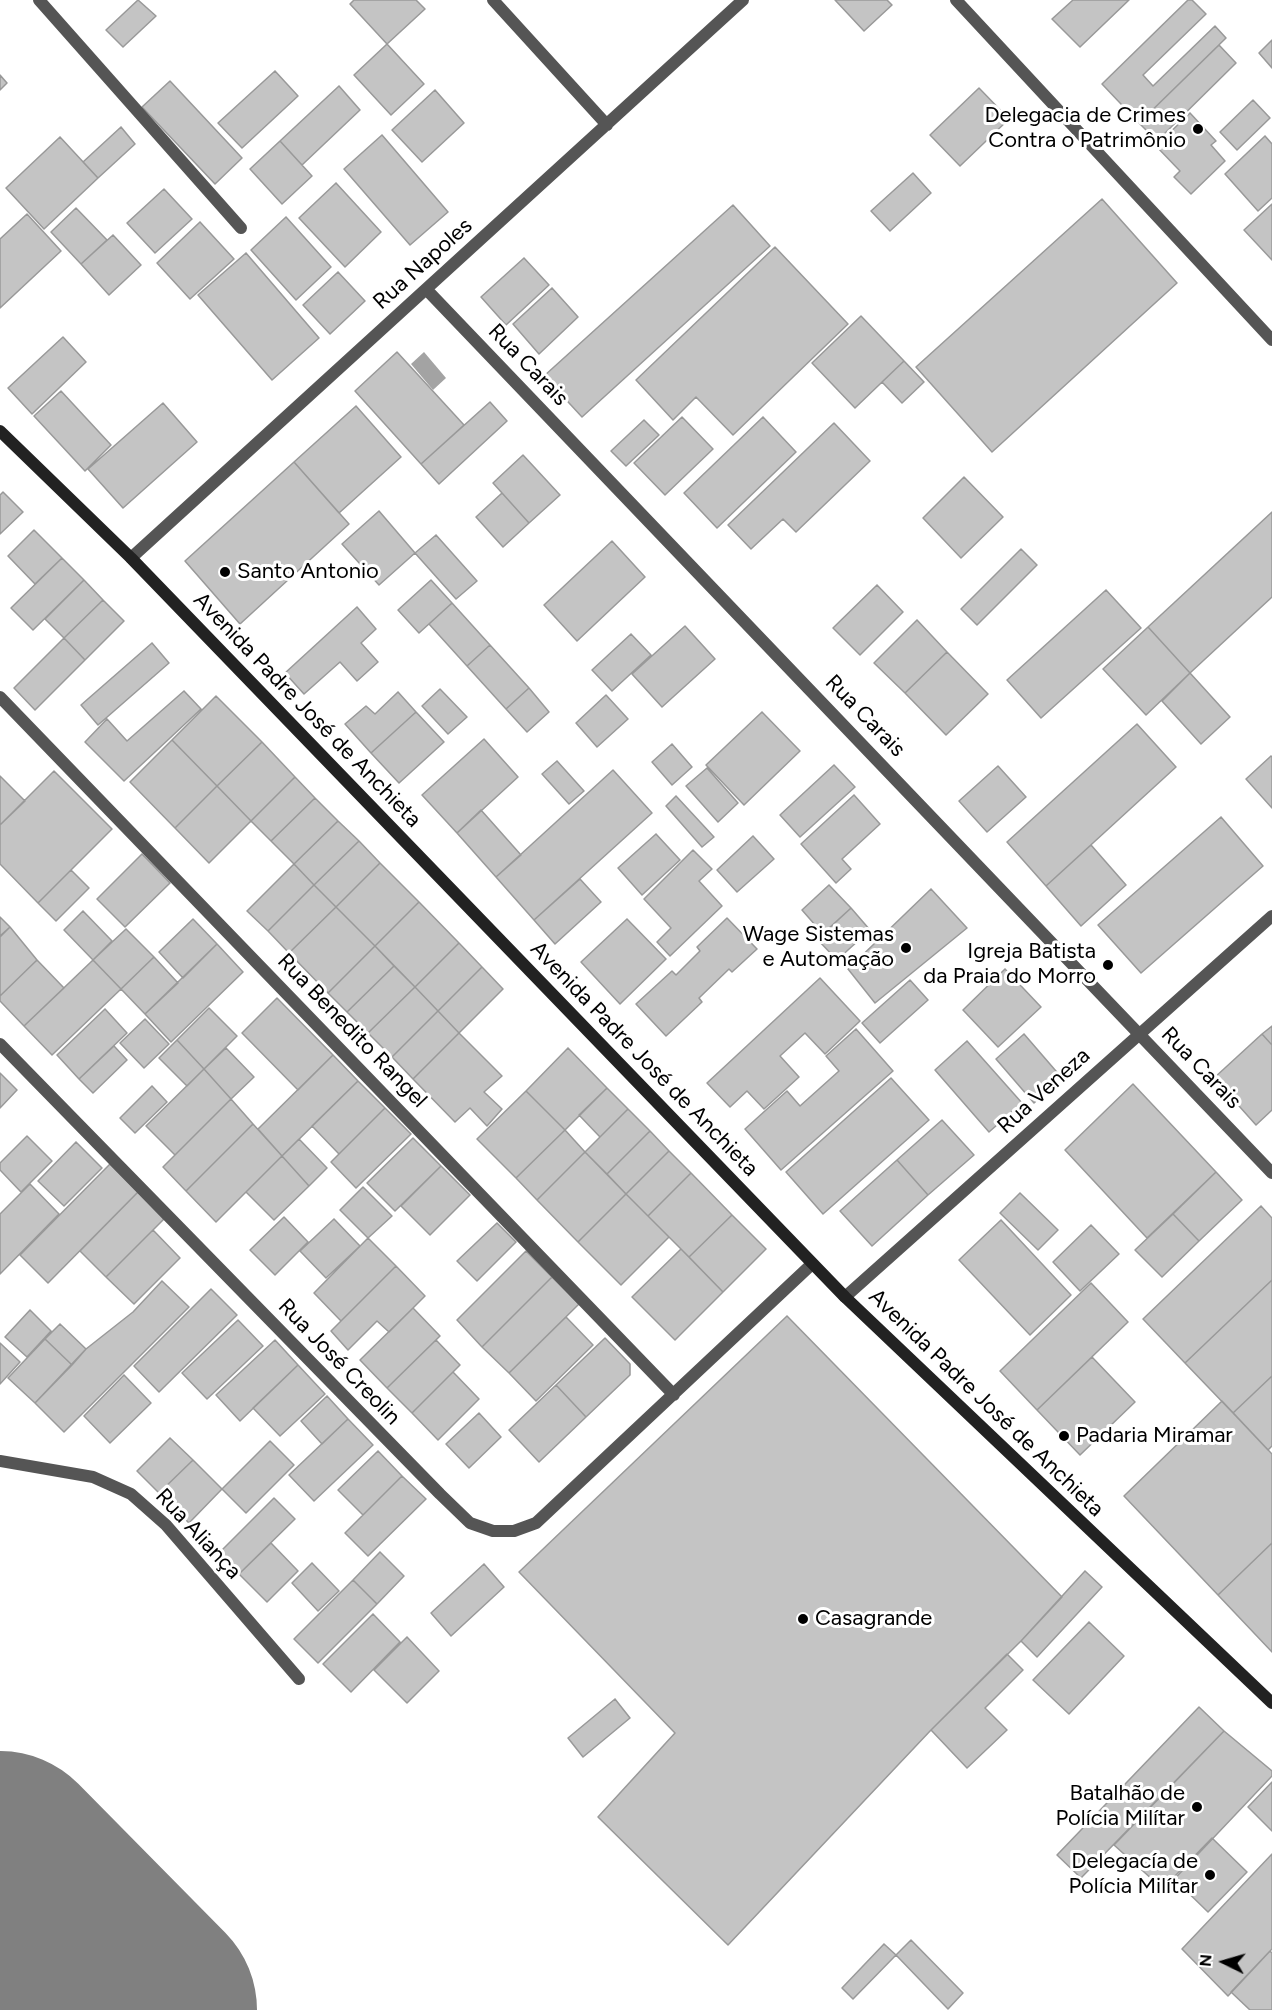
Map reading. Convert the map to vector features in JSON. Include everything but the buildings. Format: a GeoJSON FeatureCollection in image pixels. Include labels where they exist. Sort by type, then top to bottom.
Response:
{"type":"FeatureCollection","features":[{"type":"Feature","properties":{"kind":"main road","name":"Avenida Padre José de Anchieta"},"geometry":{"type":"LineString","coordinates":[[0,431],[131,558],[812,1264],[1272,1703]]}},
{"type":"Feature","properties":{"kind":"street"},"geometry":{"type":"LineString","coordinates":[[39,0],[241,228]]}},
{"type":"Feature","properties":{"kind":"street"},"geometry":{"type":"LineString","coordinates":[[493,0],[607,125]]}},
{"type":"Feature","properties":{"kind":"street","name":"Rua Napoles"},"geometry":{"type":"LineString","coordinates":[[131,558],[743,0]]}},
{"type":"Feature","properties":{"kind":"street"},"geometry":{"type":"LineString","coordinates":[[956,0],[1272,340]]}},
{"type":"Feature","properties":{"kind":"street","name":"Rua Carais"},"geometry":{"type":"LineString","coordinates":[[426,289],[1272,1173]]}},
{"type":"Feature","properties":{"kind":"street","name":"Rua Benedito Rangel"},"geometry":{"type":"LineString","coordinates":[[0,698],[674,1395]]}},
{"type":"Feature","properties":{"kind":"street","name":"Rua Veneza"},"geometry":{"type":"LineString","coordinates":[[845,1297],[1272,916]]}},
{"type":"Feature","properties":{"kind":"street","name":"Rua José Creolin"},"geometry":{"type":"LineString","coordinates":[[0,1044],[440,1494],[470,1523],[494,1531],[514,1531],[536,1523],[812,1264]]}},
{"type":"Feature","properties":{"kind":"street","name":"Rua Aliança"},"geometry":{"type":"LineString","coordinates":[[0,1461],[93,1477],[131,1494],[166,1525],[299,1679]]}},
{"type":"Feature","properties":{"kind":"shaded area"},"geometry":{"type":"Polygon","coordinates":[[[424,352],[446,378],[433,390],[411,364],[424,352]]]}},
{"type":"Feature","properties":{"kind":"runway"},"geometry":{"type":"LineString","coordinates":[[0,1861],[147,2010]]}},
{"type":"Feature","properties":{"kind":"place","name":"Delegacia de Crimes Contra o Patrimônio"},"geometry":{"type":"Point","coordinates":[1198,129]}},
{"type":"Feature","properties":{"kind":"place","name":"Santo Antonio"},"geometry":{"type":"Point","coordinates":[225,572]}},
{"type":"Feature","properties":{"kind":"place","name":"Wage Sistemas e Automação"},"geometry":{"type":"Point","coordinates":[906,948]}},
{"type":"Feature","properties":{"kind":"place","name":"Igreja Batista da Praia do Morro"},"geometry":{"type":"Point","coordinates":[1108,965]}},
{"type":"Feature","properties":{"kind":"place","name":"Padaria Miramar"},"geometry":{"type":"Point","coordinates":[1064,1436]}},
{"type":"Feature","properties":{"kind":"place","name":"Casagrande"},"geometry":{"type":"Point","coordinates":[803,1619]}},
{"type":"Feature","properties":{"kind":"place","name":"Batalhão de Polícia Milítar"},"geometry":{"type":"Point","coordinates":[1197,1807]}},
{"type":"Feature","properties":{"kind":"place","name":"Delegacía de Polícia Milítar"},"geometry":{"type":"Point","coordinates":[1210,1875]}}]}
